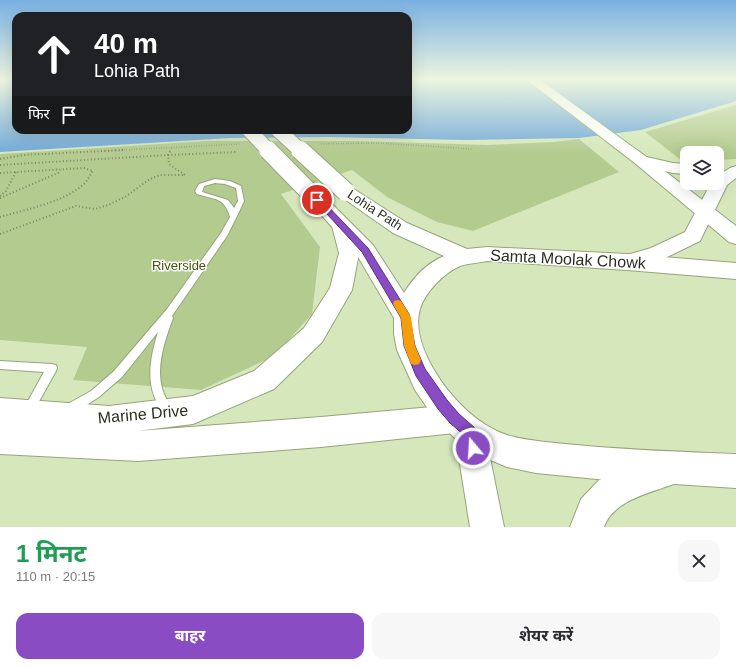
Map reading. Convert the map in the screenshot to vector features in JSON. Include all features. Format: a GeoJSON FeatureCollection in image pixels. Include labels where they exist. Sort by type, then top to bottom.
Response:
{"type":"FeatureCollection","features":[{"type":"Feature","properties":{"kind":"main road"},"geometry":{"type":"LineString","coordinates":[[565,105],[642,161],[736,237]]}},
{"type":"Feature","properties":{"kind":"main road","name":"Lohia Path"},"geometry":{"type":"LineString","coordinates":[[282,134],[346,192],[400,228],[466,257]]}},
{"type":"Feature","properties":{"kind":"main road"},"geometry":{"type":"LineString","coordinates":[[245,137],[317,200],[365,250],[406,317]]}},
{"type":"Feature","properties":{"kind":"main road","name":"Samta Moolak Chowk"},"geometry":{"type":"LineString","coordinates":[[736,271],[511,254],[487,254],[466,257],[447,264],[432,275],[415,293],[406,317],[409,346],[420,372],[462,426],[507,451],[553,460],[736,471]]}},
{"type":"Feature","properties":{"kind":"street"},"geometry":{"type":"LineString","coordinates":[[642,161],[680,168]]}},
{"type":"Feature","properties":{"kind":"street"},"geometry":{"type":"LineString","coordinates":[[724,170],[736,170]]}},
{"type":"Feature","properties":{"kind":"street"},"geometry":{"type":"LineString","coordinates":[[626,262],[658,253],[693,236],[720,182],[736,170]]}},
{"type":"Feature","properties":{"kind":"street","name":"Marine Drive"},"geometry":{"type":"LineString","coordinates":[[13,413],[109,420],[171,413],[193,410],[264,380],[313,335],[341,290],[348,253],[342,226]]}},
{"type":"Feature","properties":{"kind":"street"},"geometry":{"type":"LineString","coordinates":[[462,426],[488,527]]}},
{"type":"Feature","properties":{"kind":"street","name":"Marine Drive"},"geometry":{"type":"LineString","coordinates":[[0,439],[138,446],[321,432],[462,426]]}},
{"type":"Feature","properties":{"kind":"street"},"geometry":{"type":"LineString","coordinates":[[587,527],[593,511],[611,492],[675,468]]}},
{"type":"Feature","properties":{"kind":"lane"},"geometry":{"type":"LineString","coordinates":[[61,417],[71,408],[95,394],[118,374],[170,312],[224,234],[233,217],[241,201],[239,187],[225,182],[210,181],[201,184],[198,191],[199,193],[226,201],[232,208],[233,217]]}},
{"type":"Feature","properties":{"kind":"lane"},"geometry":{"type":"LineString","coordinates":[[170,312],[162,336],[155,366],[158,394],[161,401],[171,413]]}},
{"type":"Feature","properties":{"kind":"lane"},"geometry":{"type":"LineString","coordinates":[[0,365],[52,368],[13,413]]}},
{"type":"Feature","properties":{"kind":"path"},"geometry":{"type":"LineString","coordinates":[[0,159],[23,155],[172,147],[245,137]]}},
{"type":"Feature","properties":{"kind":"path"},"geometry":{"type":"LineString","coordinates":[[316,144],[380,143],[472,149]]}},
{"type":"Feature","properties":{"kind":"path"},"geometry":{"type":"LineString","coordinates":[[0,234],[76,206],[95,209],[108,205],[124,197],[150,179],[160,175],[185,175],[169,164],[168,155],[172,147]]}},
{"type":"Feature","properties":{"kind":"path"},"geometry":{"type":"LineString","coordinates":[[0,165],[237,152]]}},
{"type":"Feature","properties":{"kind":"path"},"geometry":{"type":"LineString","coordinates":[[0,173],[84,168],[93,171],[86,183],[75,190],[26,209],[0,217]]}},
{"type":"Feature","properties":{"kind":"path"},"geometry":{"type":"LineString","coordinates":[[0,197],[58,174],[60,170]]}},
{"type":"Feature","properties":{"kind":"path"},"geometry":{"type":"LineString","coordinates":[[0,197],[6,191],[16,172]]}},
{"type":"Feature","properties":{"kind":"green space"},"geometry":{"type":"Polygon","coordinates":[[[736,105],[736,159],[724,160],[724,146],[680,146],[680,159],[645,132],[736,105]]]}},
{"type":"Feature","properties":{"kind":"green space","name":"Riverside"},"geometry":{"type":"Polygon","coordinates":[[[579,139],[619,172],[473,231],[437,222],[387,197],[352,170],[281,194],[320,247],[312,314],[274,356],[201,390],[73,380],[87,347],[0,340],[0,154],[210,141],[356,141],[488,145],[553,142],[579,139]]]}},
{"type":"Feature","properties":{"kind":"water"},"geometry":{"type":"Polygon","coordinates":[[[0,105],[12,105],[12,134],[412,134],[412,105],[724,105],[641,130],[579,138],[465,140],[329,137],[230,138],[0,152],[0,105]]]}},
{"type":"Feature","properties":{"kind":"slow traffic"},"geometry":{"type":"LineString","coordinates":[[398,304],[406,317],[409,346],[415,360]]}},
{"type":"Feature","properties":{"kind":"route"},"geometry":{"type":"LineString","coordinates":[[317,200],[365,250],[406,317],[409,346],[420,372],[442,404],[470,433],[473,448]]}}]}
